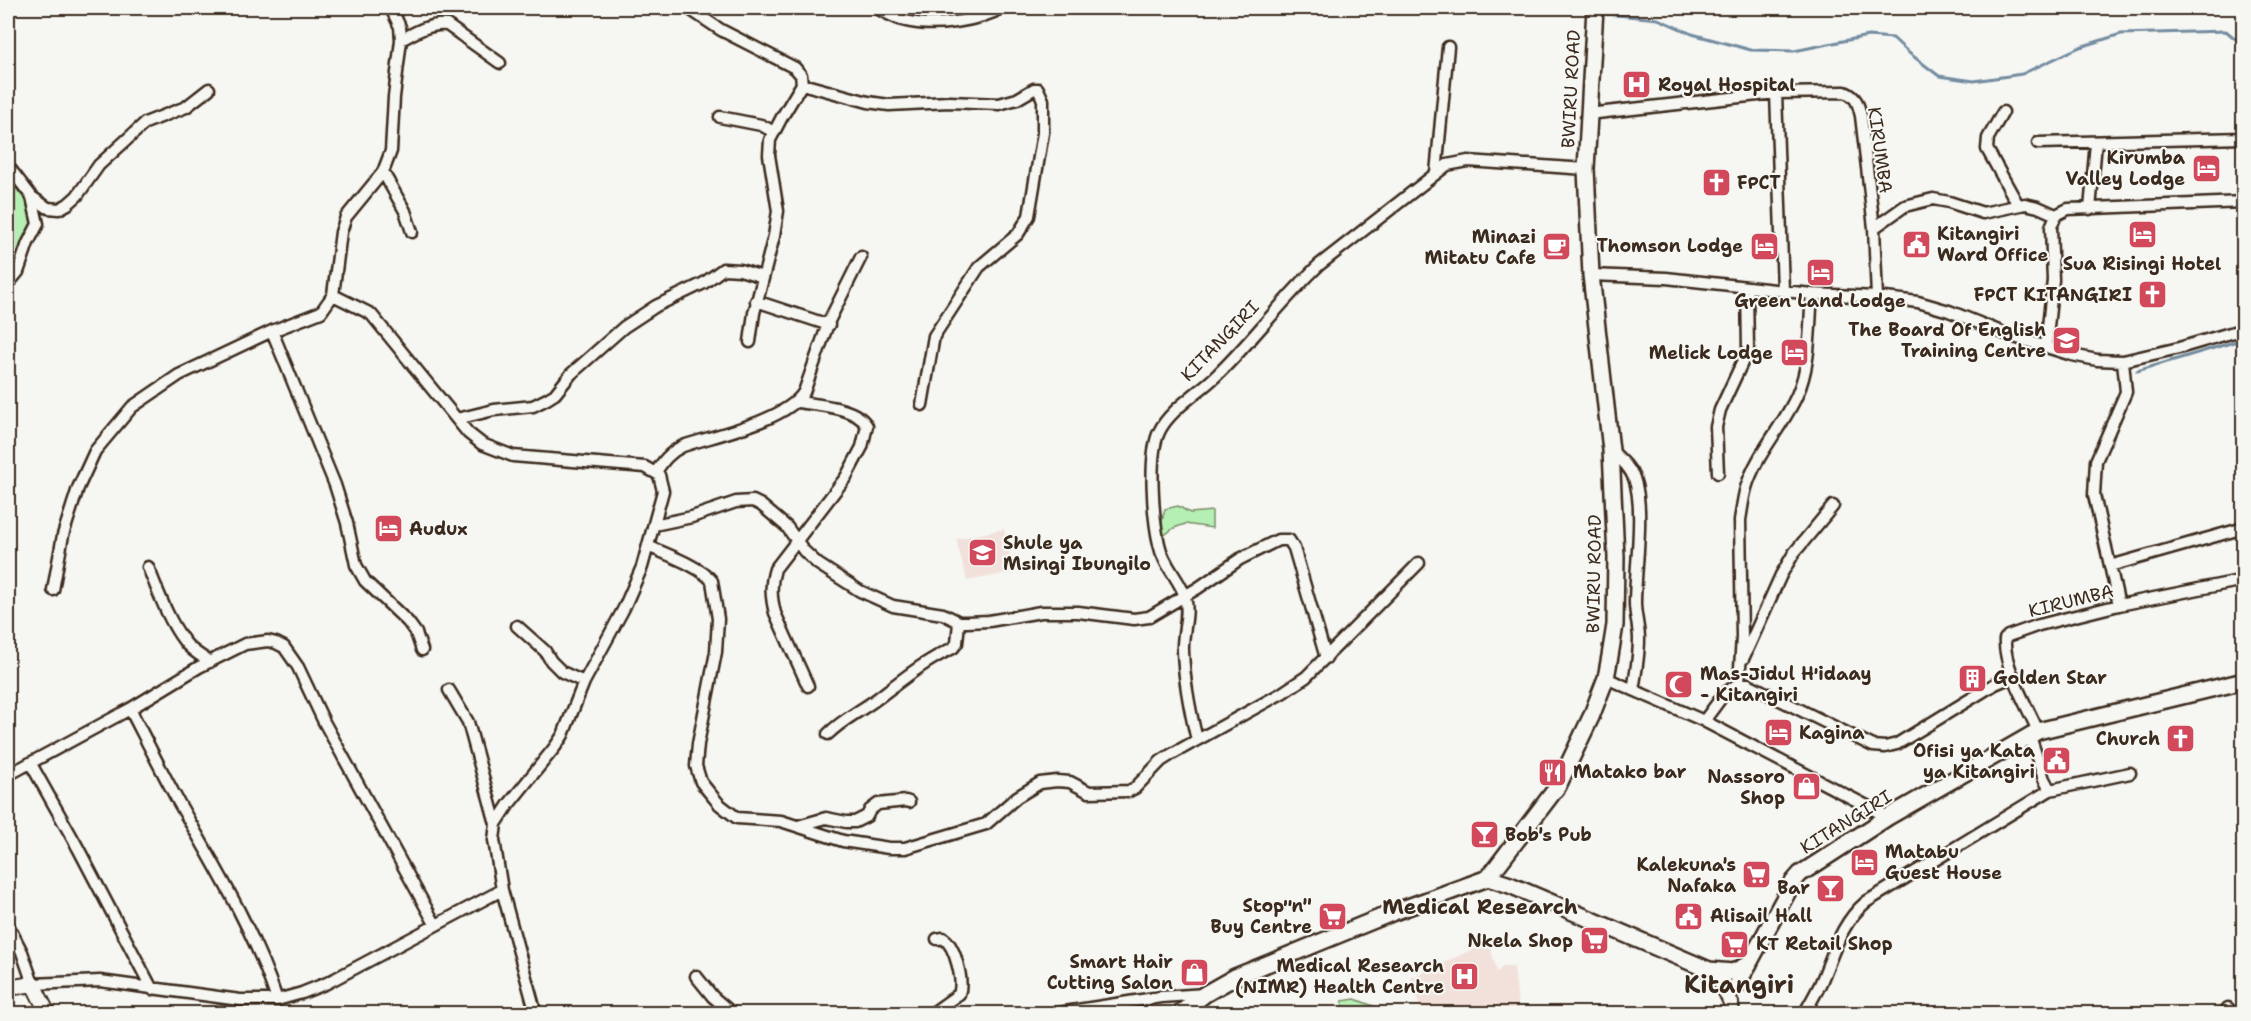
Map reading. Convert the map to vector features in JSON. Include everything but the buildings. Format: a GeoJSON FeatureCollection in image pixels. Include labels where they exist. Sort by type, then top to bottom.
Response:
{"type":"FeatureCollection","features":[{"type":"Feature","properties":{"kind":"main road","name":"BWIRU ROAD"},"geometry":{"type":"LineString","coordinates":[[1488,878],[1558,786],[1591,717],[1606,678],[1615,615],[1616,558],[1611,450],[1591,274],[1586,169],[1595,8]]}},
{"type":"Feature","properties":{"kind":"main road","name":"KITANGIRI"},"geometry":{"type":"LineString","coordinates":[[1730,987],[1749,964],[1793,882],[1800,874],[1888,817],[2034,734],[2244,681]]}},
{"type":"Feature","properties":{"kind":"main road"},"geometry":{"type":"LineString","coordinates":[[1179,1014],[1205,994],[1235,977],[1394,912],[1488,878],[1510,885],[1709,970],[1730,987]]}},
{"type":"Feature","properties":{"kind":"street"},"geometry":{"type":"LineString","coordinates":[[53,590],[63,535],[78,488],[95,451],[132,407],[179,375],[272,331],[321,312],[333,295],[341,232],[346,218],[383,172],[391,151],[393,97],[401,40],[400,27],[391,8]]}},
{"type":"Feature","properties":{"kind":"street"},"geometry":{"type":"LineString","coordinates":[[688,8],[722,30],[795,68],[801,75],[802,84],[770,140],[769,155],[778,211],[774,236],[756,301],[750,342]]}},
{"type":"Feature","properties":{"kind":"street"},"geometry":{"type":"LineString","coordinates":[[876,8],[904,21],[918,23],[975,19],[1002,8]]}},
{"type":"Feature","properties":{"kind":"street"},"geometry":{"type":"LineString","coordinates":[[401,40],[426,27],[447,24],[500,63]]}},
{"type":"Feature","properties":{"kind":"street"},"geometry":{"type":"LineString","coordinates":[[1436,172],[1448,47]]}},
{"type":"Feature","properties":{"kind":"street"},"geometry":{"type":"LineString","coordinates":[[802,84],[868,102],[889,105],[949,102],[999,104],[1017,99],[1034,89],[1041,92],[1044,110],[1043,133],[1029,216],[1018,234],[979,267],[934,336],[922,405]]}},
{"type":"Feature","properties":{"kind":"street"},"geometry":{"type":"LineString","coordinates":[[8,166],[32,197],[52,210],[68,204],[112,152],[145,123],[186,107],[209,89]]}},
{"type":"Feature","properties":{"kind":"street","name":"KIRUMBA"},"geometry":{"type":"LineString","coordinates":[[1588,114],[1776,93],[1845,92],[1853,95],[1858,101],[1861,116],[1874,228],[1877,297]]}},
{"type":"Feature","properties":{"kind":"street"},"geometry":{"type":"LineString","coordinates":[[1776,93],[1783,290]]}},
{"type":"Feature","properties":{"kind":"street"},"geometry":{"type":"LineString","coordinates":[[2003,112],[1988,138],[1987,149],[2018,205]]}},
{"type":"Feature","properties":{"kind":"street"},"geometry":{"type":"LineString","coordinates":[[720,117],[761,125],[774,132]]}},
{"type":"Feature","properties":{"kind":"street"},"geometry":{"type":"LineString","coordinates":[[2038,143],[2244,138]]}},
{"type":"Feature","properties":{"kind":"street"},"geometry":{"type":"LineString","coordinates":[[2090,209],[2096,143]]}},
{"type":"Feature","properties":{"kind":"street","name":"KITANGIRI"},"geometry":{"type":"LineString","coordinates":[[1197,740],[1188,700],[1184,667],[1183,648],[1188,614],[1185,595],[1159,546],[1153,466],[1154,445],[1165,422],[1218,375],[1313,270],[1447,165],[1468,161],[1586,169]]}},
{"type":"Feature","properties":{"kind":"street"},"geometry":{"type":"LineString","coordinates":[[383,172],[405,211],[412,232]]}},
{"type":"Feature","properties":{"kind":"street"},"geometry":{"type":"LineString","coordinates":[[8,284],[18,272],[24,251],[38,224],[32,197]]}},
{"type":"Feature","properties":{"kind":"street"},"geometry":{"type":"LineString","coordinates":[[1874,228],[1893,212],[1920,201],[1933,199],[1983,213],[2018,205],[2038,207],[2056,215]]}},
{"type":"Feature","properties":{"kind":"street"},"geometry":{"type":"LineString","coordinates":[[2046,346],[2053,280],[2051,227],[2056,215],[2068,209],[2244,202]]}},
{"type":"Feature","properties":{"kind":"street"},"geometry":{"type":"LineString","coordinates":[[656,472],[674,450],[682,446],[780,413],[798,402],[804,392],[829,325],[861,257]]}},
{"type":"Feature","properties":{"kind":"street"},"geometry":{"type":"LineString","coordinates":[[457,419],[494,410],[533,406],[547,399],[555,394],[571,374],[624,327],[656,306],[704,283],[723,269],[740,270],[763,277]]}},
{"type":"Feature","properties":{"kind":"street"},"geometry":{"type":"LineString","coordinates":[[1591,274],[1666,278],[1747,288],[1918,302],[1949,311],[2011,336],[2097,360],[2122,361],[2179,348],[2244,329]]}},
{"type":"Feature","properties":{"kind":"street"},"geometry":{"type":"LineString","coordinates":[[1718,473],[1716,427],[1720,410],[1748,350],[1747,288]]}},
{"type":"Feature","properties":{"kind":"street"},"geometry":{"type":"LineString","coordinates":[[1739,683],[1742,638],[1740,520],[1742,505],[1746,486],[1784,422],[1798,392],[1807,358],[1812,294]]}},
{"type":"Feature","properties":{"kind":"street"},"geometry":{"type":"LineString","coordinates":[[333,295],[371,314],[468,433],[482,444],[513,456],[645,467],[656,472],[662,484],[663,491],[642,567],[624,608],[584,682],[563,735],[496,824]]}},
{"type":"Feature","properties":{"kind":"street"},"geometry":{"type":"LineString","coordinates":[[756,301],[829,325]]}},
{"type":"Feature","properties":{"kind":"street"},"geometry":{"type":"LineString","coordinates":[[272,331],[338,492],[356,565],[365,581],[408,622],[416,633],[422,650]]}},
{"type":"Feature","properties":{"kind":"street"},"geometry":{"type":"LineString","coordinates":[[2119,605],[2094,495],[2093,478],[2096,461],[2126,392],[2122,361]]}},
{"type":"Feature","properties":{"kind":"street"},"geometry":{"type":"LineString","coordinates":[[798,402],[854,413],[864,419],[867,426],[862,447],[846,477],[776,569],[771,584],[771,600],[775,613],[808,686]]}},
{"type":"Feature","properties":{"kind":"street"},"geometry":{"type":"LineString","coordinates":[[1611,450],[1627,466],[1634,480],[1637,497],[1635,604],[1639,639],[1633,690]]}},
{"type":"Feature","properties":{"kind":"street"},"geometry":{"type":"LineString","coordinates":[[654,525],[692,517],[736,502],[753,501],[787,527],[804,551],[827,571],[893,606],[943,614],[959,622],[988,621],[1041,612],[1078,612],[1134,619],[1149,616],[1240,560],[1278,540],[1289,540],[1294,548],[1326,658]]}},
{"type":"Feature","properties":{"kind":"street"},"geometry":{"type":"LineString","coordinates":[[1740,665],[1781,575],[1794,553],[1833,506]]}},
{"type":"Feature","properties":{"kind":"street"},"geometry":{"type":"LineString","coordinates":[[2110,566],[2244,528]]}},
{"type":"Feature","properties":{"kind":"street"},"geometry":{"type":"LineString","coordinates":[[648,546],[709,576],[714,588],[718,620],[716,652],[696,758],[701,782],[719,804],[737,818],[781,821],[843,841],[889,848],[905,848],[986,824],[1017,797],[1040,783],[1070,782],[1089,792],[1129,791],[1135,788],[1161,761],[1282,693],[1306,677],[1419,563]]}},
{"type":"Feature","properties":{"kind":"street"},"geometry":{"type":"LineString","coordinates":[[148,567],[183,641],[210,662]]}},
{"type":"Feature","properties":{"kind":"street","name":"KIRUMBA"},"geometry":{"type":"LineString","coordinates":[[2050,790],[2044,779],[2034,734],[2014,676],[2005,639],[2039,626],[2119,605],[2244,580]]}},
{"type":"Feature","properties":{"kind":"street"},"geometry":{"type":"LineString","coordinates":[[828,734],[841,721],[878,698],[919,667],[954,648],[957,643],[959,622]]}},
{"type":"Feature","properties":{"kind":"street"},"geometry":{"type":"LineString","coordinates":[[517,626],[545,651],[562,672],[584,682]]}},
{"type":"Feature","properties":{"kind":"street"},"geometry":{"type":"LineString","coordinates":[[8,775],[130,709],[162,688],[210,662],[246,644],[268,641],[284,647],[298,667],[333,740],[435,924]]}},
{"type":"Feature","properties":{"kind":"street"},"geometry":{"type":"LineString","coordinates":[[1704,722],[1724,694],[1739,683],[1748,684],[1873,746],[1885,747],[1897,744],[1995,684],[2014,676]]}},
{"type":"Feature","properties":{"kind":"street"},"geometry":{"type":"LineString","coordinates":[[1606,678],[1704,722],[1888,817]]}},
{"type":"Feature","properties":{"kind":"street"},"geometry":{"type":"LineString","coordinates":[[449,690],[468,722],[496,824],[494,840],[502,890],[536,1014]]}},
{"type":"Feature","properties":{"kind":"street"},"geometry":{"type":"LineString","coordinates":[[130,709],[235,905],[277,1000]]}},
{"type":"Feature","properties":{"kind":"street"},"geometry":{"type":"LineString","coordinates":[[31,764],[152,989]]}},
{"type":"Feature","properties":{"kind":"street"},"geometry":{"type":"LineString","coordinates":[[1804,1014],[1822,981],[1842,931],[1859,908],[2050,790],[2130,773]]}},
{"type":"Feature","properties":{"kind":"street"},"geometry":{"type":"LineString","coordinates":[[798,826],[826,818],[855,822],[867,816],[870,810],[878,804],[909,802]]}},
{"type":"Feature","properties":{"kind":"street"},"geometry":{"type":"LineString","coordinates":[[8,988],[33,984],[100,981],[240,1000],[277,1000],[302,993],[327,982],[502,890]]}},
{"type":"Feature","properties":{"kind":"street"},"geometry":{"type":"LineString","coordinates":[[8,925],[48,1014]]}},
{"type":"Feature","properties":{"kind":"street"},"geometry":{"type":"LineString","coordinates":[[931,1014],[959,994],[961,988],[961,980],[950,944],[943,938],[937,939]]}},
{"type":"Feature","properties":{"kind":"street"},"geometry":{"type":"LineString","coordinates":[[696,976],[733,1014]]}},
{"type":"Feature","properties":{"kind":"street"},"geometry":{"type":"LineString","coordinates":[[1052,1014],[1161,997],[1205,994]]}},
{"type":"Feature","properties":{"kind":"shaded area"},"geometry":{"type":"Polygon","coordinates":[[[1004,529],[1014,572],[967,581],[956,539],[1004,529]]]}},
{"type":"Feature","properties":{"kind":"shaded area","name":"Medical Research (NIMR) Health Centre"},"geometry":{"type":"Polygon","coordinates":[[[1489,942],[1497,972],[1503,966],[1514,967],[1519,1013],[1422,1013],[1410,978],[1489,942]]]}},
{"type":"Feature","properties":{"kind":"green space"},"geometry":{"type":"Polygon","coordinates":[[[8,179],[43,221],[8,265],[8,179]]]}},
{"type":"Feature","properties":{"kind":"green space"},"geometry":{"type":"Polygon","coordinates":[[[1178,506],[1190,513],[1212,511],[1212,528],[1185,524],[1163,536],[1160,528],[1165,509],[1178,506]]]}},
{"type":"Feature","properties":{"kind":"green space"},"geometry":{"type":"Polygon","coordinates":[[[1355,999],[1381,1009],[1385,1013],[1345,1013],[1342,1001],[1355,999]]]}},
{"type":"Feature","properties":{"kind":"waterway"},"geometry":{"type":"LineString","coordinates":[[1606,14],[1658,19],[1692,34],[1751,50],[1794,51],[1868,36],[1893,38],[1939,76],[1974,81],[2022,74],[2080,47],[2121,34],[2226,31],[2244,46]]}},
{"type":"Feature","properties":{"kind":"waterway"},"geometry":{"type":"LineString","coordinates":[[2137,371],[2244,339]]}},
{"type":"Feature","properties":{"kind":"place","name":"Royal Hospital"},"geometry":{"type":"Point","coordinates":[1637,85]}},
{"type":"Feature","properties":{"kind":"place","name":"Kirumba Valley Lodge"},"geometry":{"type":"Point","coordinates":[2206,168]}},
{"type":"Feature","properties":{"kind":"place","name":"FPCT"},"geometry":{"type":"Point","coordinates":[1716,183]}},
{"type":"Feature","properties":{"kind":"place","name":"Sua Risingi Hotel"},"geometry":{"type":"Point","coordinates":[2142,235]}},
{"type":"Feature","properties":{"kind":"place","name":"Kitangiri Ward Office"},"geometry":{"type":"Point","coordinates":[1916,244]}},
{"type":"Feature","properties":{"kind":"place","name":"Thomson Lodge"},"geometry":{"type":"Point","coordinates":[1764,246]}},
{"type":"Feature","properties":{"kind":"place","name":"Minazi Mitatu Cafe"},"geometry":{"type":"Point","coordinates":[1557,247]}},
{"type":"Feature","properties":{"kind":"place","name":"Green Land Lodge"},"geometry":{"type":"Point","coordinates":[1820,272]}},
{"type":"Feature","properties":{"kind":"place","name":"FPCT KITANGIRI"},"geometry":{"type":"Point","coordinates":[2153,295]}},
{"type":"Feature","properties":{"kind":"place","name":"The Board Of English Training Centre"},"geometry":{"type":"Point","coordinates":[2067,340]}},
{"type":"Feature","properties":{"kind":"place","name":"Melick Lodge"},"geometry":{"type":"Point","coordinates":[1794,353]}},
{"type":"Feature","properties":{"kind":"place","name":"Audux"},"geometry":{"type":"Point","coordinates":[388,529]}},
{"type":"Feature","properties":{"kind":"place","name":"Shule ya Msingi Ibungilo"},"geometry":{"type":"Point","coordinates":[982,553]}},
{"type":"Feature","properties":{"kind":"place","name":"Golden Star"},"geometry":{"type":"Point","coordinates":[1972,678]}},
{"type":"Feature","properties":{"kind":"place","name":"Mas-Jidul H'idaay - Kitangiri"},"geometry":{"type":"Point","coordinates":[1679,684]}},
{"type":"Feature","properties":{"kind":"place","name":"Kagina"},"geometry":{"type":"Point","coordinates":[1778,733]}},
{"type":"Feature","properties":{"kind":"place","name":"Church"},"geometry":{"type":"Point","coordinates":[2181,739]}},
{"type":"Feature","properties":{"kind":"place","name":"Ofisi ya Kata ya Kitangiri"},"geometry":{"type":"Point","coordinates":[2056,761]}},
{"type":"Feature","properties":{"kind":"place","name":"Matako bar"},"geometry":{"type":"Point","coordinates":[1552,772]}},
{"type":"Feature","properties":{"kind":"place","name":"Nassoro Shop"},"geometry":{"type":"Point","coordinates":[1806,787]}},
{"type":"Feature","properties":{"kind":"place","name":"Bob's Pub"},"geometry":{"type":"Point","coordinates":[1484,835]}},
{"type":"Feature","properties":{"kind":"place","name":"Matabu Guest House"},"geometry":{"type":"Point","coordinates":[1864,862]}},
{"type":"Feature","properties":{"kind":"place","name":"Kalekuna's Nafaka"},"geometry":{"type":"Point","coordinates":[1757,875]}},
{"type":"Feature","properties":{"kind":"place","name":"Bar"},"geometry":{"type":"Point","coordinates":[1831,888]}},
{"type":"Feature","properties":{"kind":"place","name":"Stop\"n\" Buy Centre"},"geometry":{"type":"Point","coordinates":[1333,916]}},
{"type":"Feature","properties":{"kind":"place","name":"Alisail Hall"},"geometry":{"type":"Point","coordinates":[1689,916]}},
{"type":"Feature","properties":{"kind":"place","name":"Nkela Shop"},"geometry":{"type":"Point","coordinates":[1594,941]}},
{"type":"Feature","properties":{"kind":"place","name":"KT Retail Shop"},"geometry":{"type":"Point","coordinates":[1735,944]}},
{"type":"Feature","properties":{"kind":"place","name":"Smart Hair Cutting Salon"},"geometry":{"type":"Point","coordinates":[1194,972]}},
{"type":"Feature","properties":{"kind":"place","name":"Medical Research (NIMR) Health Centre"},"geometry":{"type":"Point","coordinates":[1465,976]}},
{"type":"Feature","properties":{"kind":"district","name":"Medical Research"},"geometry":{"type":"Point","coordinates":[1480,907]}},
{"type":"Feature","properties":{"kind":"district","name":"Kitangiri"},"geometry":{"type":"Point","coordinates":[1739,985]}}]}
